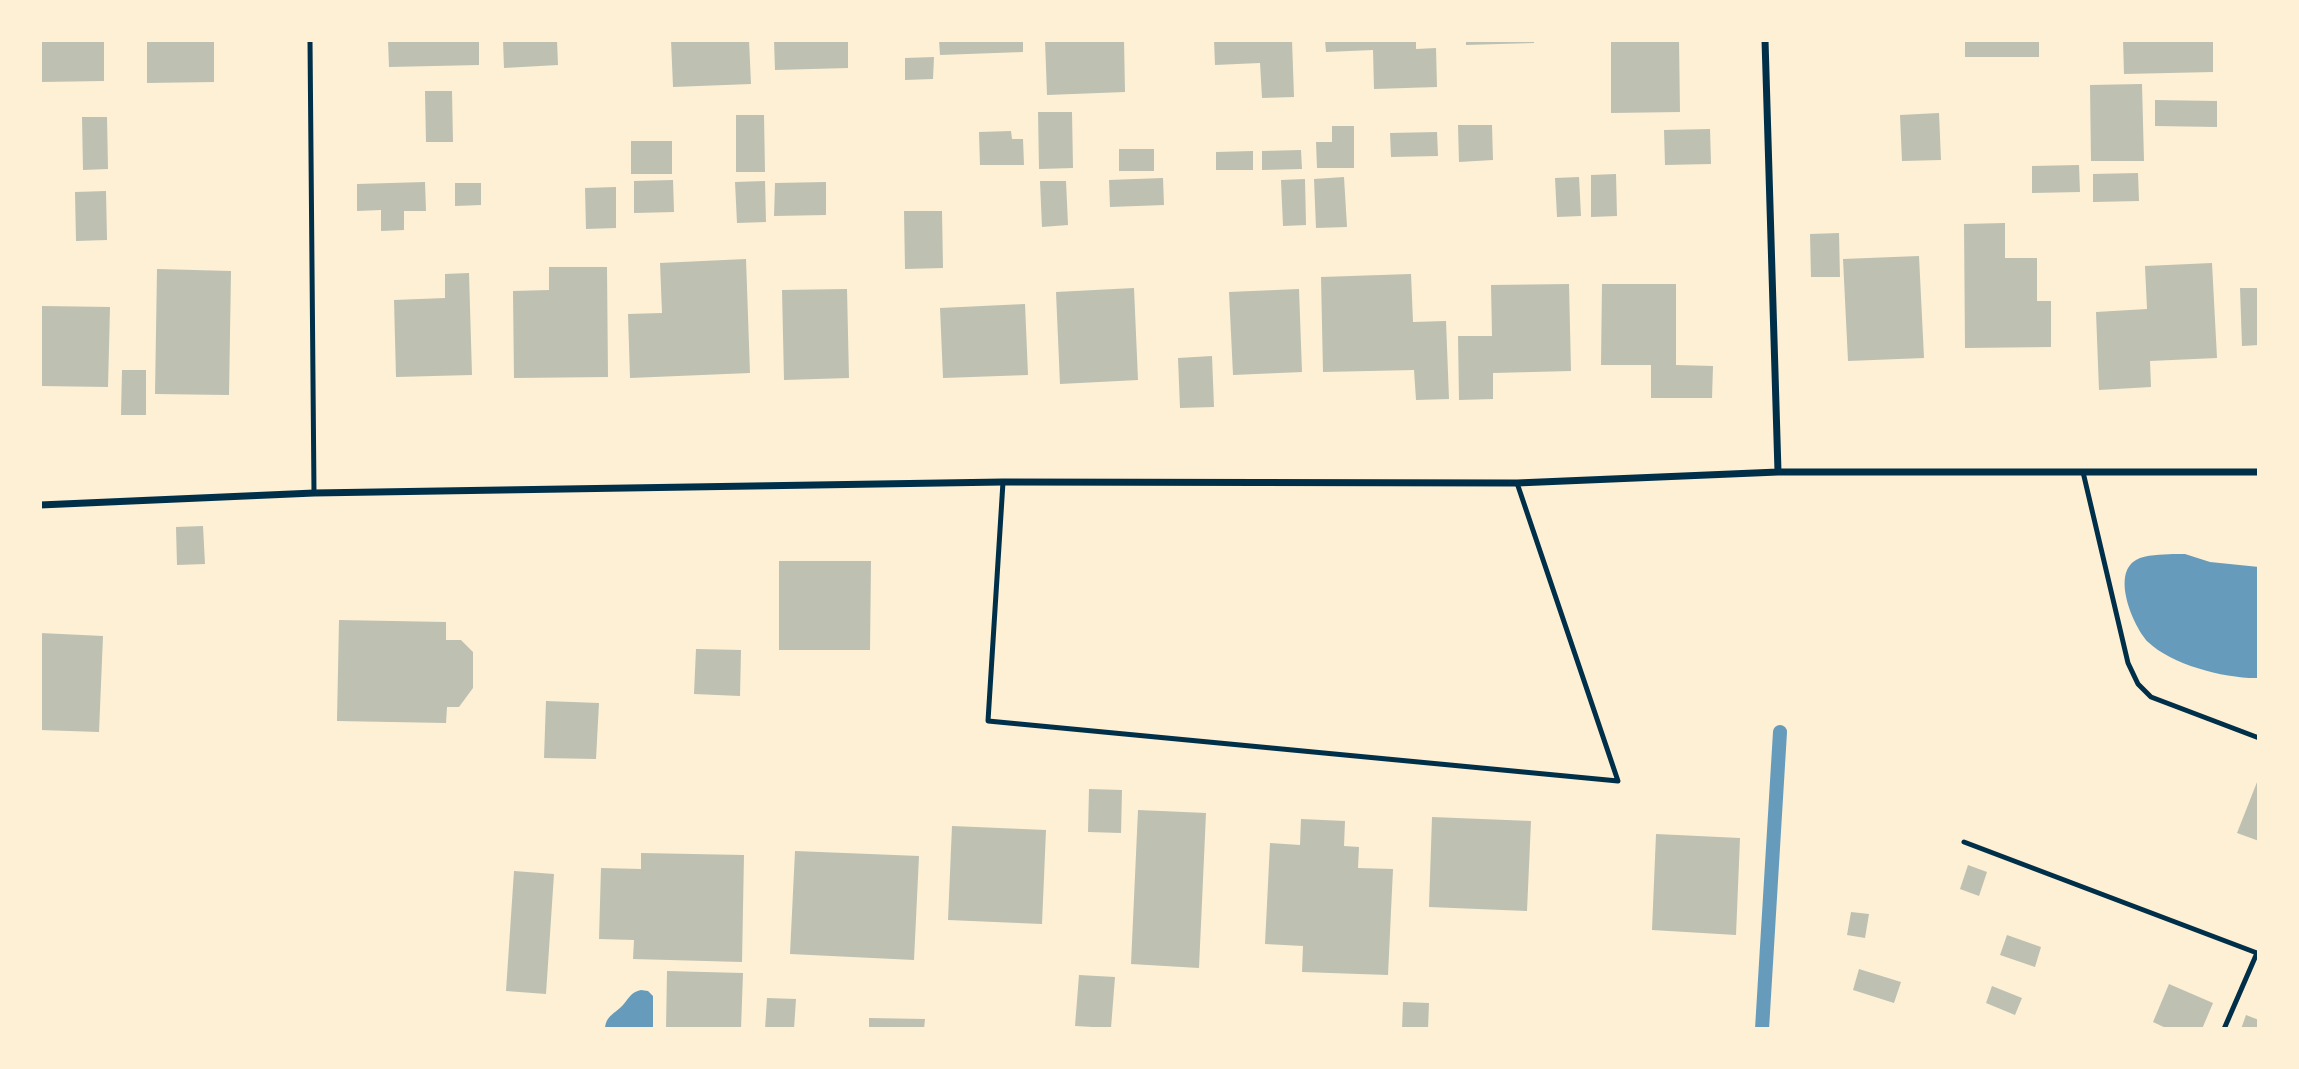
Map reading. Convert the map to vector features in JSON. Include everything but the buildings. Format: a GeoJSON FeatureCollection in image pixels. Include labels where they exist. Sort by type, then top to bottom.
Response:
{"type":"FeatureCollection","features":[{"type":"Feature","properties":{"kind":"street"},"geometry":{"type":"LineString","coordinates":[[1765,40],[1778,472]]}},
{"type":"Feature","properties":{"kind":"street"},"geometry":{"type":"LineString","coordinates":[[40,505],[314,494],[1003,482],[1517,483],[1778,472],[2259,472]]}},
{"type":"Feature","properties":{"kind":"lane"},"geometry":{"type":"LineString","coordinates":[[310,40],[314,494]]}},
{"type":"Feature","properties":{"kind":"lane"},"geometry":{"type":"LineString","coordinates":[[2083,472],[2128,663],[2138,684],[2151,697],[2259,738]]}},
{"type":"Feature","properties":{"kind":"lane"},"geometry":{"type":"LineString","coordinates":[[1003,482],[988,721],[1618,781],[1517,483]]}},
{"type":"Feature","properties":{"kind":"lane"},"geometry":{"type":"LineString","coordinates":[[1964,842],[2258,953],[2224,1029]]}},
{"type":"Feature","properties":{"kind":"water"},"geometry":{"type":"Polygon","coordinates":[[[2185,554],[2210,562],[2259,567],[2259,678],[2231,676],[2185,664],[2148,642],[2136,624],[2125,588],[2125,576],[2129,567],[2144,557],[2185,554]]]}},
{"type":"Feature","properties":{"kind":"water"},"geometry":{"type":"Polygon","coordinates":[[[641,990],[648,991],[653,996],[653,1029],[605,1029],[609,1018],[632,994],[641,990]]]}},
{"type":"Feature","properties":{"kind":"waterway"},"geometry":{"type":"LineString","coordinates":[[1762,1029],[1780,732]]}}]}
